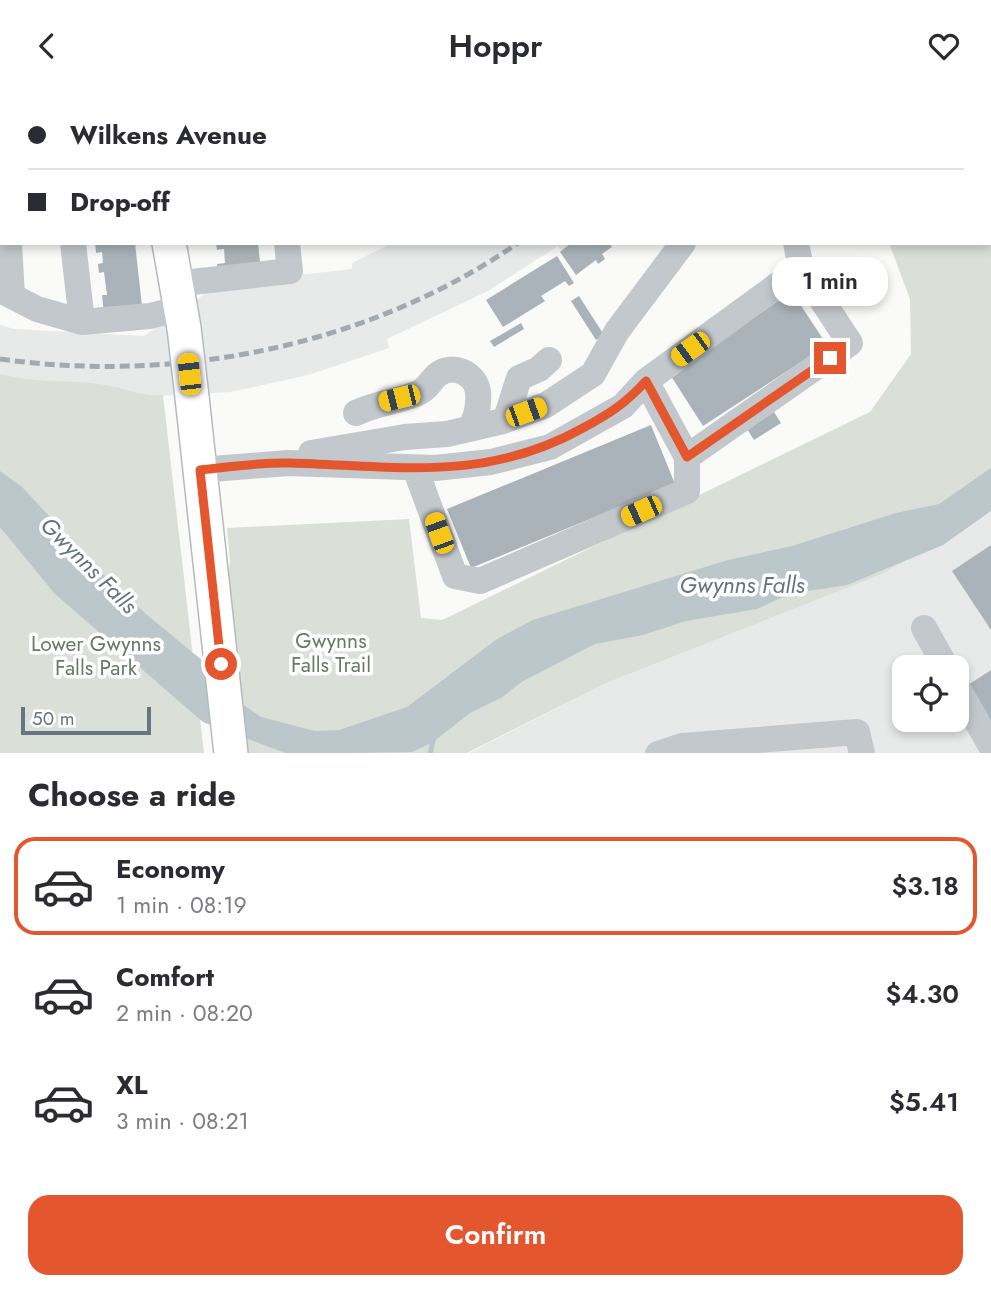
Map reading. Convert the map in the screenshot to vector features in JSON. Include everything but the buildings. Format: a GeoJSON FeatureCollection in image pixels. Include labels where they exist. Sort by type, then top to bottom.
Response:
{"type":"FeatureCollection","features":[{"type":"Feature","properties":{"kind":"main road"},"geometry":{"type":"LineString","coordinates":[[169,245],[182,306]]}},
{"type":"Feature","properties":{"kind":"main road"},"geometry":{"type":"LineString","coordinates":[[181,245],[182,306],[231,753]]}},
{"type":"Feature","properties":{"kind":"lane"},"geometry":{"type":"LineString","coordinates":[[9,245],[6,293],[37,309],[82,322],[150,316],[290,271],[287,245]]}},
{"type":"Feature","properties":{"kind":"lane"},"geometry":{"type":"LineString","coordinates":[[73,245],[82,322]]}},
{"type":"Feature","properties":{"kind":"lane"},"geometry":{"type":"LineString","coordinates":[[288,463],[295,456],[470,429],[546,405],[593,374],[617,331],[681,245]]}},
{"type":"Feature","properties":{"kind":"lane"},"geometry":{"type":"LineString","coordinates":[[200,470],[288,463],[415,468],[491,462],[550,447],[623,406],[646,381],[799,256],[850,344],[687,457]]}},
{"type":"Feature","properties":{"kind":"lane"},"geometry":{"type":"LineString","coordinates":[[506,419],[515,383],[550,359]]}},
{"type":"Feature","properties":{"kind":"lane"},"geometry":{"type":"LineString","coordinates":[[356,413],[372,405],[419,393],[436,375],[453,370],[468,374],[477,385],[478,409],[470,429]]}},
{"type":"Feature","properties":{"kind":"lane"},"geometry":{"type":"LineString","coordinates":[[415,468],[455,576],[480,581],[687,491],[687,457],[646,381]]}},
{"type":"Feature","properties":{"kind":"lane"},"geometry":{"type":"LineString","coordinates":[[924,628],[939,655]]}},
{"type":"Feature","properties":{"kind":"lane"},"geometry":{"type":"LineString","coordinates":[[969,708],[991,746]]}},
{"type":"Feature","properties":{"kind":"lane"},"geometry":{"type":"LineString","coordinates":[[661,753],[682,746],[857,732],[862,753]]}},
{"type":"Feature","properties":{"kind":"shaded area"},"geometry":{"type":"Polygon","coordinates":[[[388,245],[573,245],[563,253],[558,246],[488,291],[387,339],[389,348],[308,375],[231,392],[123,398],[0,387],[0,325],[14,329],[144,336],[219,284],[352,269],[352,263],[388,245]]]}},
{"type":"Feature","properties":{"kind":"shaded area"},"geometry":{"type":"Polygon","coordinates":[[[991,511],[991,753],[469,753],[604,684],[882,574],[991,511]]]}},
{"type":"Feature","properties":{"kind":"green space","name":"Gwynns Falls Trail"},"geometry":{"type":"Polygon","coordinates":[[[890,245],[991,245],[991,511],[882,574],[604,684],[467,753],[244,753],[227,590],[230,561],[227,528],[409,519],[421,618],[442,620],[870,412],[911,354],[910,299],[890,245]]]}},
{"type":"Feature","properties":{"kind":"green space","name":"Lower Gwynns Falls Park"},"geometry":{"type":"Polygon","coordinates":[[[0,374],[37,380],[99,384],[147,395],[163,395],[204,753],[0,753],[0,374]]]}},
{"type":"Feature","properties":{"kind":"water","name":"Gwynns Falls"},"geometry":{"type":"Polygon","coordinates":[[[991,468],[991,511],[943,545],[847,585],[789,594],[757,609],[686,621],[643,635],[595,644],[523,681],[501,698],[470,713],[433,742],[412,752],[285,753],[203,722],[55,594],[0,527],[0,471],[22,487],[102,573],[147,615],[231,684],[241,703],[261,717],[315,731],[339,730],[407,707],[497,639],[533,620],[728,560],[792,546],[896,513],[939,504],[991,468]]]}},
{"type":"Feature","properties":{"kind":"waterway"},"geometry":{"type":"LineString","coordinates":[[430,753],[434,736]]}},
{"type":"Feature","properties":{"kind":"railway"},"geometry":{"type":"LineString","coordinates":[[0,359],[67,365],[135,366],[203,360],[270,349],[336,332],[399,308],[460,279],[515,245]]}},
{"type":"Feature","properties":{"kind":"route"},"geometry":{"type":"LineString","coordinates":[[221,664],[200,470],[288,463],[435,468],[491,462],[550,447],[623,406],[646,381],[687,457],[830,358]]}}]}
